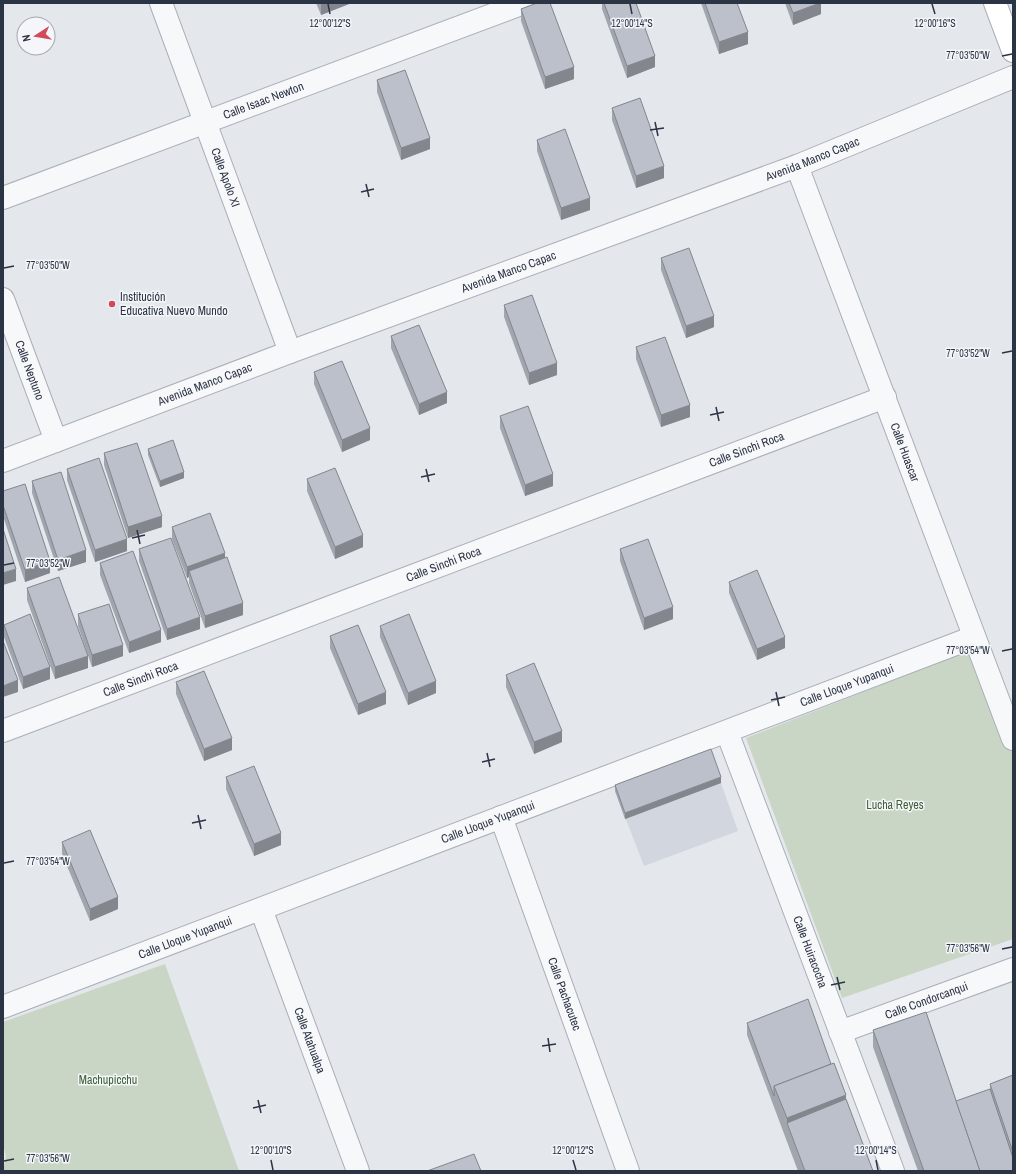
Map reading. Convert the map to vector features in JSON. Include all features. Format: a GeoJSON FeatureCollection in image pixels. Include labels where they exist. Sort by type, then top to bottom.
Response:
{"type":"FeatureCollection","features":[{"type":"Feature","properties":{"kind":"main road"},"geometry":{"type":"LineString","coordinates":[[995,3],[1013,51]]}},
{"type":"Feature","properties":{"kind":"street","name":"Calle Apolo XI"},"geometry":{"type":"LineString","coordinates":[[161,3],[204,123],[290,352]]}},
{"type":"Feature","properties":{"kind":"street","name":"Calle Isaac Newton"},"geometry":{"type":"LineString","coordinates":[[3,198],[524,3]]}},
{"type":"Feature","properties":{"kind":"street","name":"Avenida Manco Capac"},"geometry":{"type":"LineString","coordinates":[[3,461],[290,352],[797,166],[1013,77]]}},
{"type":"Feature","properties":{"kind":"street","name":"Calle Huascar"},"geometry":{"type":"LineString","coordinates":[[797,166],[1013,739]]}},
{"type":"Feature","properties":{"kind":"street","name":"Calle Neptuno"},"geometry":{"type":"LineString","coordinates":[[3,299],[56,440]]}},
{"type":"Feature","properties":{"kind":"street","name":"Calle Sinchi Roca"},"geometry":{"type":"LineString","coordinates":[[3,731],[885,397]]}},
{"type":"Feature","properties":{"kind":"street","name":"Calle Lloque Yupanqui"},"geometry":{"type":"LineString","coordinates":[[3,1007],[974,637]]}},
{"type":"Feature","properties":{"kind":"street","name":"Calle Huiracocha"},"geometry":{"type":"LineString","coordinates":[[727,732],[893,1171]]}},
{"type":"Feature","properties":{"kind":"street","name":"Calle Pachacutec"},"geometry":{"type":"LineString","coordinates":[[501,817],[628,1171]]}},
{"type":"Feature","properties":{"kind":"street","name":"Calle Atahualpa"},"geometry":{"type":"LineString","coordinates":[[261,909],[358,1171]]}},
{"type":"Feature","properties":{"kind":"street","name":"Calle Condorcanqui"},"geometry":{"type":"LineString","coordinates":[[840,1032],[1013,970]]}},
{"type":"Feature","properties":{"kind":"shaded area"},"geometry":{"type":"Polygon","coordinates":[[[711,755],[738,831],[644,866],[615,791],[711,755]]]}},
{"type":"Feature","properties":{"kind":"green space","name":"Lucha Reyes"},"geometry":{"type":"Polygon","coordinates":[[[973,649],[1013,754],[1013,939],[842,998],[746,738],[973,649]]]}},
{"type":"Feature","properties":{"kind":"green space","name":"Machupicchu"},"geometry":{"type":"Polygon","coordinates":[[[165,964],[239,1171],[3,1171],[6,1156],[3,1144],[3,1022],[165,964]]]}},
{"type":"Feature","properties":{"kind":"building"},"geometry":{"type":"Polygon","coordinates":[[[537,3],[550,3],[574,67],[545,77],[521,9],[537,3]]]}},
{"type":"Feature","properties":{"kind":"building"},"geometry":{"type":"Polygon","coordinates":[[[604,3],[636,3],[655,56],[627,66],[604,3]]]}},
{"type":"Feature","properties":{"kind":"building"},"geometry":{"type":"Polygon","coordinates":[[[705,3],[737,3],[748,32],[719,42],[705,3]]]}},
{"type":"Feature","properties":{"kind":"building"},"geometry":{"type":"Polygon","coordinates":[[[789,3],[820,3],[793,13],[789,3]]]}},
{"type":"Feature","properties":{"kind":"building"},"geometry":{"type":"Polygon","coordinates":[[[405,70],[430,138],[401,148],[377,80],[405,70]]]}},
{"type":"Feature","properties":{"kind":"building"},"geometry":{"type":"Polygon","coordinates":[[[640,98],[664,166],[636,176],[612,108],[640,98]]]}},
{"type":"Feature","properties":{"kind":"building"},"geometry":{"type":"Polygon","coordinates":[[[565,129],[590,198],[561,208],[537,140],[565,129]]]}},
{"type":"Feature","properties":{"kind":"building"},"geometry":{"type":"Polygon","coordinates":[[[689,248],[714,316],[686,326],[661,258],[689,248]]]}},
{"type":"Feature","properties":{"kind":"building"},"geometry":{"type":"Polygon","coordinates":[[[532,295],[557,363],[529,373],[504,305],[532,295]]]}},
{"type":"Feature","properties":{"kind":"building"},"geometry":{"type":"Polygon","coordinates":[[[419,325],[447,392],[419,404],[391,336],[419,325]]]}},
{"type":"Feature","properties":{"kind":"building"},"geometry":{"type":"Polygon","coordinates":[[[665,337],[690,405],[661,415],[636,347],[665,337]]]}},
{"type":"Feature","properties":{"kind":"building"},"geometry":{"type":"Polygon","coordinates":[[[342,361],[370,428],[342,440],[314,372],[342,361]]]}},
{"type":"Feature","properties":{"kind":"building"},"geometry":{"type":"Polygon","coordinates":[[[528,406],[553,474],[525,485],[500,416],[528,406]]]}},
{"type":"Feature","properties":{"kind":"building"},"geometry":{"type":"Polygon","coordinates":[[[173,440],[184,472],[160,481],[148,449],[173,440]]]}},
{"type":"Feature","properties":{"kind":"building"},"geometry":{"type":"Polygon","coordinates":[[[137,443],[162,516],[128,527],[104,453],[137,443]]]}},
{"type":"Feature","properties":{"kind":"building"},"geometry":{"type":"Polygon","coordinates":[[[99,458],[127,539],[95,550],[67,469],[99,458]]]}},
{"type":"Feature","properties":{"kind":"building"},"geometry":{"type":"Polygon","coordinates":[[[335,468],[363,535],[335,547],[307,479],[335,468]]]}},
{"type":"Feature","properties":{"kind":"building"},"geometry":{"type":"Polygon","coordinates":[[[61,472],[86,550],[58,560],[32,481],[61,472]]]}},
{"type":"Feature","properties":{"kind":"building"},"geometry":{"type":"Polygon","coordinates":[[[25,484],[50,561],[25,570],[3,505],[3,491],[25,484]]]}},
{"type":"Feature","properties":{"kind":"building"},"geometry":{"type":"Polygon","coordinates":[[[210,513],[225,553],[187,567],[172,527],[210,513]]]}},
{"type":"Feature","properties":{"kind":"building"},"geometry":{"type":"Polygon","coordinates":[[[3,529],[16,569],[3,573],[3,529]]]}},
{"type":"Feature","properties":{"kind":"building"},"geometry":{"type":"Polygon","coordinates":[[[171,538],[200,617],[167,629],[139,549],[171,538]]]}},
{"type":"Feature","properties":{"kind":"building"},"geometry":{"type":"Polygon","coordinates":[[[648,539],[673,607],[644,618],[620,549],[648,539]]]}},
{"type":"Feature","properties":{"kind":"building"},"geometry":{"type":"Polygon","coordinates":[[[133,551],[161,630],[129,642],[100,563],[133,551]]]}},
{"type":"Feature","properties":{"kind":"building"},"geometry":{"type":"Polygon","coordinates":[[[227,557],[243,603],[205,616],[189,571],[227,557]]]}},
{"type":"Feature","properties":{"kind":"building"},"geometry":{"type":"Polygon","coordinates":[[[757,570],[785,637],[757,649],[729,582],[757,570]]]}},
{"type":"Feature","properties":{"kind":"building"},"geometry":{"type":"Polygon","coordinates":[[[59,577],[88,656],[55,667],[27,588],[59,577]]]}},
{"type":"Feature","properties":{"kind":"building"},"geometry":{"type":"Polygon","coordinates":[[[109,604],[123,645],[92,655],[78,614],[109,604]]]}},
{"type":"Feature","properties":{"kind":"building"},"geometry":{"type":"Polygon","coordinates":[[[30,614],[50,667],[23,677],[4,625],[30,614]]]}},
{"type":"Feature","properties":{"kind":"building"},"geometry":{"type":"Polygon","coordinates":[[[409,614],[436,681],[408,693],[380,626],[409,614]]]}},
{"type":"Feature","properties":{"kind":"building"},"geometry":{"type":"Polygon","coordinates":[[[358,625],[386,692],[358,704],[330,636],[358,625]]]}},
{"type":"Feature","properties":{"kind":"building"},"geometry":{"type":"Polygon","coordinates":[[[3,641],[18,680],[3,686],[3,641]]]}},
{"type":"Feature","properties":{"kind":"building"},"geometry":{"type":"Polygon","coordinates":[[[534,663],[562,731],[534,742],[506,675],[534,663]]]}},
{"type":"Feature","properties":{"kind":"building"},"geometry":{"type":"Polygon","coordinates":[[[204,671],[232,738],[204,749],[176,682],[204,671]]]}},
{"type":"Feature","properties":{"kind":"building"},"geometry":{"type":"Polygon","coordinates":[[[711,749],[721,777],[625,813],[615,785],[711,749]]]}},
{"type":"Feature","properties":{"kind":"building"},"geometry":{"type":"Polygon","coordinates":[[[254,766],[281,833],[254,844],[226,777],[254,766]]]}},
{"type":"Feature","properties":{"kind":"building"},"geometry":{"type":"Polygon","coordinates":[[[90,830],[118,897],[90,909],[62,842],[90,830]]]}},
{"type":"Feature","properties":{"kind":"building"},"geometry":{"type":"Polygon","coordinates":[[[808,999],[831,1064],[774,1086],[774,1096],[747,1023],[808,999]]]}},
{"type":"Feature","properties":{"kind":"building"},"geometry":{"type":"Polygon","coordinates":[[[926,1012],[980,1171],[924,1171],[873,1030],[926,1012]]]}},
{"type":"Feature","properties":{"kind":"building"},"geometry":{"type":"Polygon","coordinates":[[[834,1063],[846,1095],[787,1118],[774,1086],[834,1063]]]}},
{"type":"Feature","properties":{"kind":"building"},"geometry":{"type":"Polygon","coordinates":[[[1013,1075],[1013,1152],[990,1084],[1013,1075]]]}},
{"type":"Feature","properties":{"kind":"building"},"geometry":{"type":"Polygon","coordinates":[[[990,1089],[1013,1158],[1013,1171],[980,1171],[956,1101],[990,1089]]]}},
{"type":"Feature","properties":{"kind":"building"},"geometry":{"type":"Polygon","coordinates":[[[846,1099],[873,1171],[805,1171],[787,1123],[846,1099]]]}},
{"type":"Feature","properties":{"kind":"building"},"geometry":{"type":"Polygon","coordinates":[[[474,1154],[481,1171],[427,1171],[474,1154]]]}},
{"type":"Feature","properties":{"kind":"place","name":"Institución Educativa Nuevo Mundo"},"geometry":{"type":"Point","coordinates":[112,304]}}]}
